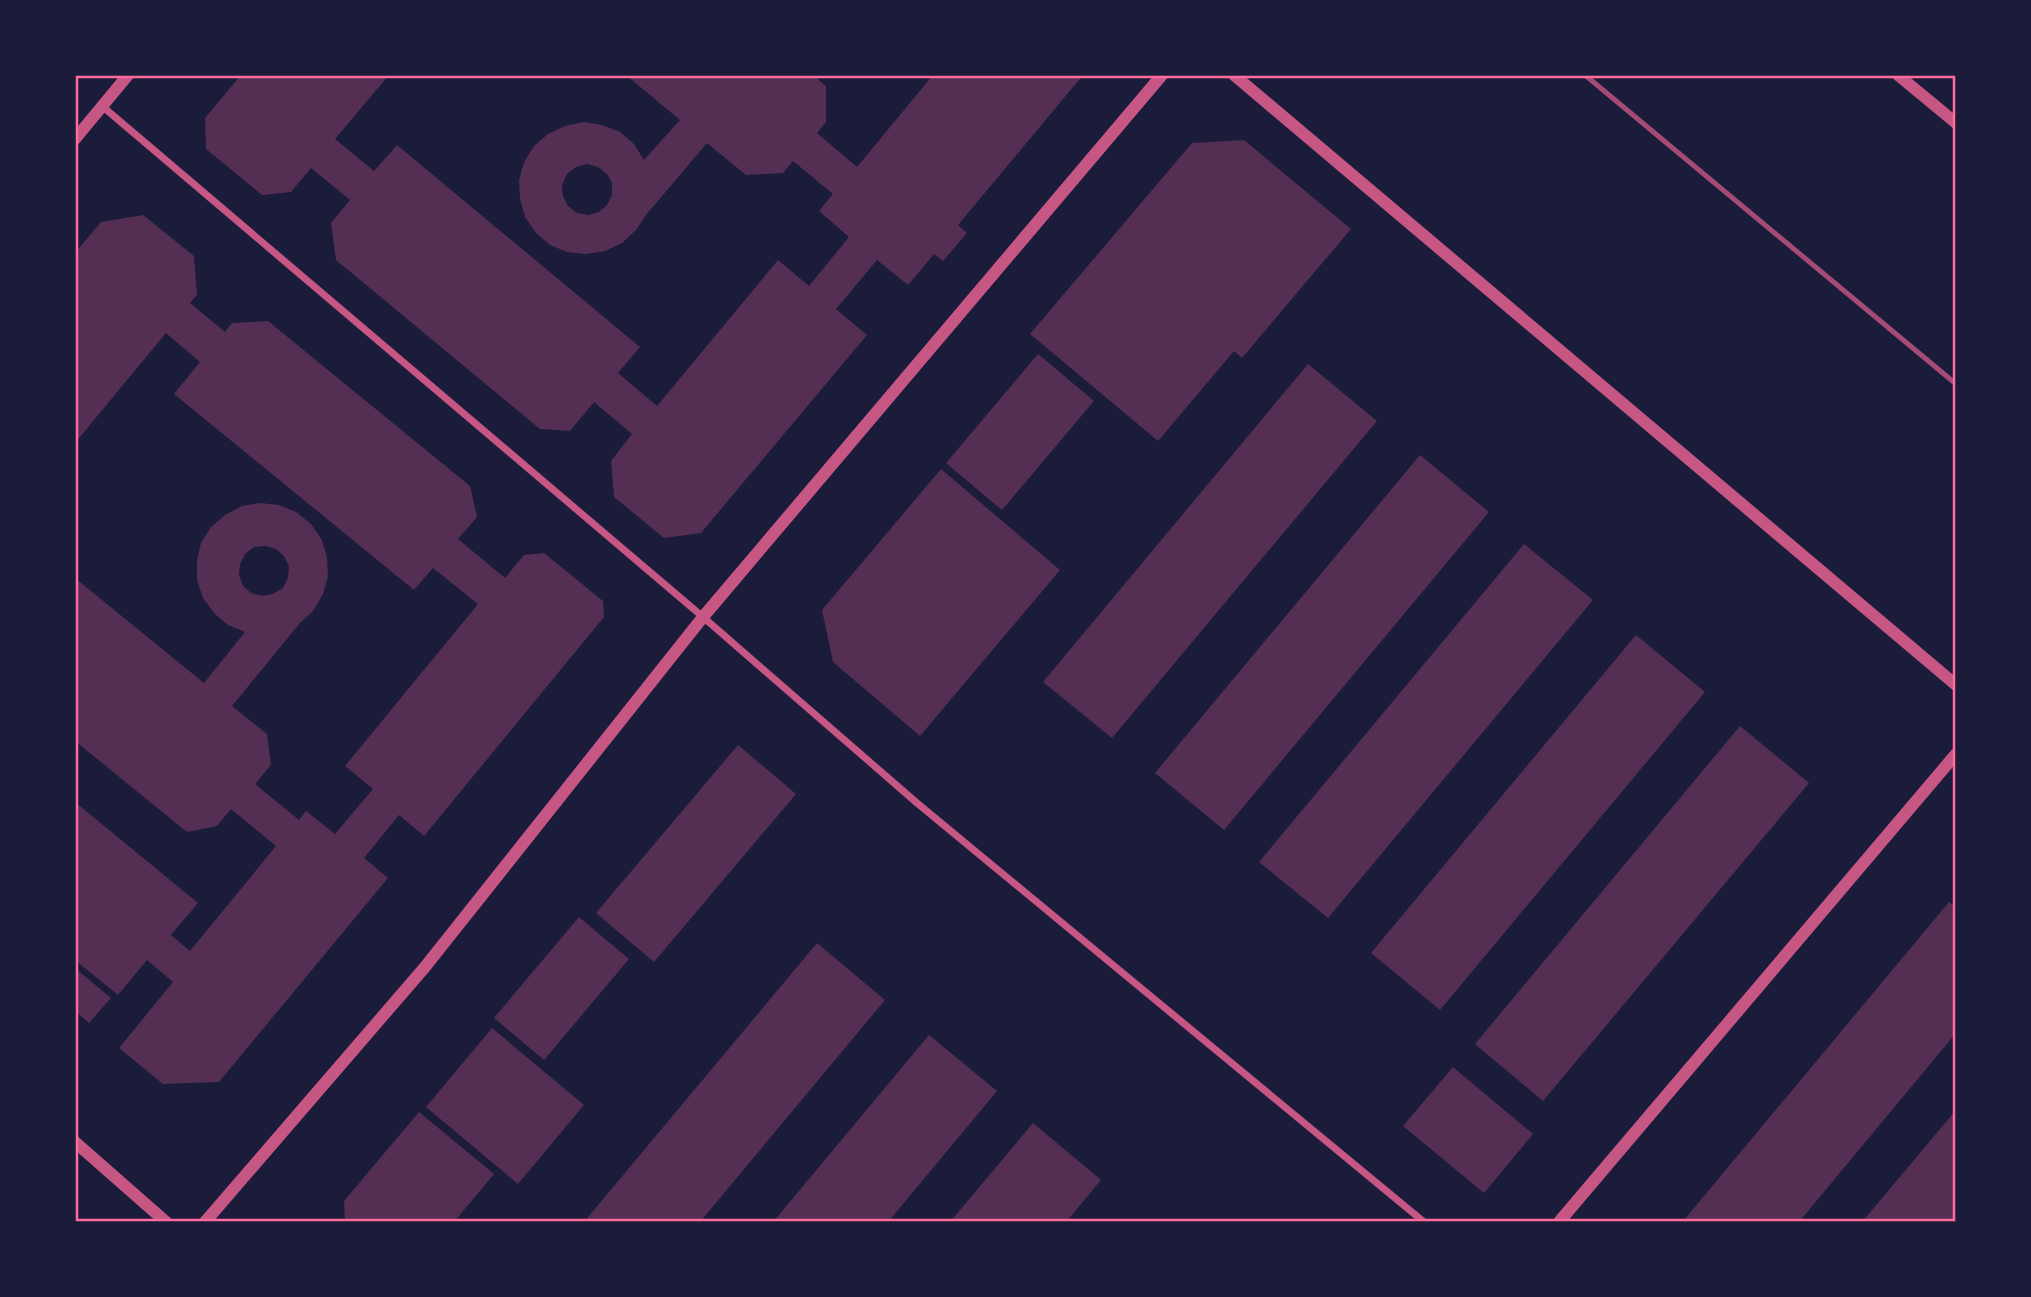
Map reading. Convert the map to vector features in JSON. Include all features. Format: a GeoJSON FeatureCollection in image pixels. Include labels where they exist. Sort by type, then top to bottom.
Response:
{"type":"FeatureCollection","features":[{"type":"Feature","properties":{"kind":"street"},"geometry":{"type":"LineString","coordinates":[[75,139],[128,75]]}},
{"type":"Feature","properties":{"kind":"street"},"geometry":{"type":"LineString","coordinates":[[205,1222],[425,967],[703,617],[1162,75]]}},
{"type":"Feature","properties":{"kind":"street"},"geometry":{"type":"LineString","coordinates":[[1234,75],[1956,685]]}},
{"type":"Feature","properties":{"kind":"street"},"geometry":{"type":"LineString","coordinates":[[1898,75],[1956,123]]}},
{"type":"Feature","properties":{"kind":"street"},"geometry":{"type":"LineString","coordinates":[[102,106],[918,803],[1424,1222]]}},
{"type":"Feature","properties":{"kind":"street"},"geometry":{"type":"LineString","coordinates":[[1559,1222],[1956,754]]}},
{"type":"Feature","properties":{"kind":"street"},"geometry":{"type":"LineString","coordinates":[[75,1142],[166,1222]]}},
{"type":"Feature","properties":{"kind":"building"},"geometry":{"type":"Polygon","coordinates":[[[241,75],[389,75],[335,139],[374,171],[397,145],[640,347],[618,373],[657,406],[778,260],[809,286],[849,237],[819,211],[833,194],[793,161],[783,173],[746,175],[707,143],[636,230],[622,243],[605,251],[586,254],[567,252],[550,245],[536,233],[525,217],[520,199],[519,180],[524,162],[534,146],[548,134],[565,126],[584,122],[602,125],[620,132],[634,144],[644,160],[680,120],[626,75],[813,75],[826,86],[826,122],[817,133],[857,167],[933,75],[1083,75],[958,225],[967,233],[943,261],[934,254],[908,285],[877,260],[836,309],[867,335],[701,533],[664,538],[614,497],[611,461],[632,434],[594,402],[570,431],[540,429],[336,260],[331,223],[350,200],[311,168],[291,192],[262,195],[206,149],[205,118],[241,75]],[[587,164],[576,167],[567,174],[562,185],[563,196],[568,206],[577,213],[588,215],[599,212],[607,205],[612,195],[612,183],[607,174],[598,167],[587,164]]]}},
{"type":"Feature","properties":{"kind":"building"},"geometry":{"type":"Polygon","coordinates":[[[1244,140],[1351,229],[1242,358],[1234,351],[1158,441],[1030,334],[1192,143],[1244,140]]]}},
{"type":"Feature","properties":{"kind":"building"},"geometry":{"type":"Polygon","coordinates":[[[143,215],[194,256],[197,295],[190,303],[225,332],[232,323],[268,321],[470,486],[477,517],[458,539],[505,578],[524,555],[544,553],[603,601],[604,617],[424,836],[399,815],[364,858],[388,878],[219,1082],[163,1084],[119,1048],[173,982],[147,960],[118,995],[75,960],[75,802],[198,903],[171,935],[190,951],[276,846],[231,809],[217,826],[187,832],[75,741],[75,578],[204,683],[245,632],[228,625],[214,613],[203,598],[197,580],[201,543],[211,527],[242,506],[260,503],[279,505],[296,512],[311,524],[322,540],[327,558],[328,576],[323,594],[313,611],[300,623],[232,706],[267,734],[271,765],[255,784],[299,820],[306,811],[335,834],[373,789],[345,766],[478,604],[433,568],[414,590],[174,394],[200,362],[166,333],[75,443],[75,253],[101,222],[143,215]],[[254,547],[245,554],[239,575],[243,586],[251,593],[262,596],[283,588],[288,578],[289,566],[284,556],[276,549],[254,547]]]}},
{"type":"Feature","properties":{"kind":"building"},"geometry":{"type":"Polygon","coordinates":[[[1038,354],[1094,401],[1002,510],[946,463],[1038,354]]]}},
{"type":"Feature","properties":{"kind":"building"},"geometry":{"type":"Polygon","coordinates":[[[1308,364],[1377,421],[1112,738],[1043,682],[1308,364]]]}},
{"type":"Feature","properties":{"kind":"building"},"geometry":{"type":"Polygon","coordinates":[[[1420,455],[1489,512],[1224,830],[1155,773],[1420,455]]]}},
{"type":"Feature","properties":{"kind":"building"},"geometry":{"type":"Polygon","coordinates":[[[941,469],[1060,570],[920,736],[833,662],[822,610],[941,469]]]}},
{"type":"Feature","properties":{"kind":"building"},"geometry":{"type":"Polygon","coordinates":[[[1524,544],[1593,600],[1328,918],[1259,862],[1524,544]]]}},
{"type":"Feature","properties":{"kind":"building"},"geometry":{"type":"Polygon","coordinates":[[[1636,635],[1705,692],[1440,1010],[1371,953],[1636,635]]]}},
{"type":"Feature","properties":{"kind":"building"},"geometry":{"type":"Polygon","coordinates":[[[1740,726],[1809,783],[1543,1101],[1475,1044],[1740,726]]]}},
{"type":"Feature","properties":{"kind":"building"},"geometry":{"type":"Polygon","coordinates":[[[738,745],[796,794],[654,962],[596,913],[738,745]]]}},
{"type":"Feature","properties":{"kind":"building"},"geometry":{"type":"Polygon","coordinates":[[[1949,902],[1956,907],[1956,1033],[1799,1222],[1684,1220],[1949,902]]]}},
{"type":"Feature","properties":{"kind":"building"},"geometry":{"type":"Polygon","coordinates":[[[579,917],[629,959],[544,1060],[494,1018],[579,917]]]}},
{"type":"Feature","properties":{"kind":"building"},"geometry":{"type":"Polygon","coordinates":[[[817,943],[885,1000],[700,1222],[584,1222],[817,943]]]}},
{"type":"Feature","properties":{"kind":"building"},"geometry":{"type":"Polygon","coordinates":[[[75,968],[111,998],[89,1023],[75,1011],[75,968]]]}},
{"type":"Feature","properties":{"kind":"building"},"geometry":{"type":"Polygon","coordinates":[[[492,1028],[584,1105],[518,1184],[426,1107],[492,1028]]]}},
{"type":"Feature","properties":{"kind":"building"},"geometry":{"type":"Polygon","coordinates":[[[929,1035],[997,1091],[888,1222],[773,1222],[929,1035]]]}},
{"type":"Feature","properties":{"kind":"building"},"geometry":{"type":"Polygon","coordinates":[[[1453,1067],[1533,1134],[1484,1193],[1403,1126],[1453,1067]]]}},
{"type":"Feature","properties":{"kind":"building"},"geometry":{"type":"Polygon","coordinates":[[[1956,1110],[1956,1222],[1862,1222],[1956,1110]]]}},
{"type":"Feature","properties":{"kind":"building"},"geometry":{"type":"Polygon","coordinates":[[[419,1112],[494,1174],[454,1222],[345,1222],[344,1201],[419,1112]]]}},
{"type":"Feature","properties":{"kind":"building"},"geometry":{"type":"Polygon","coordinates":[[[1033,1123],[1101,1180],[1066,1222],[950,1222],[1033,1123]]]}},
{"type":"Feature","properties":{"kind":"railway"},"geometry":{"type":"LineString","coordinates":[[1585,75],[1956,384]]}}]}
